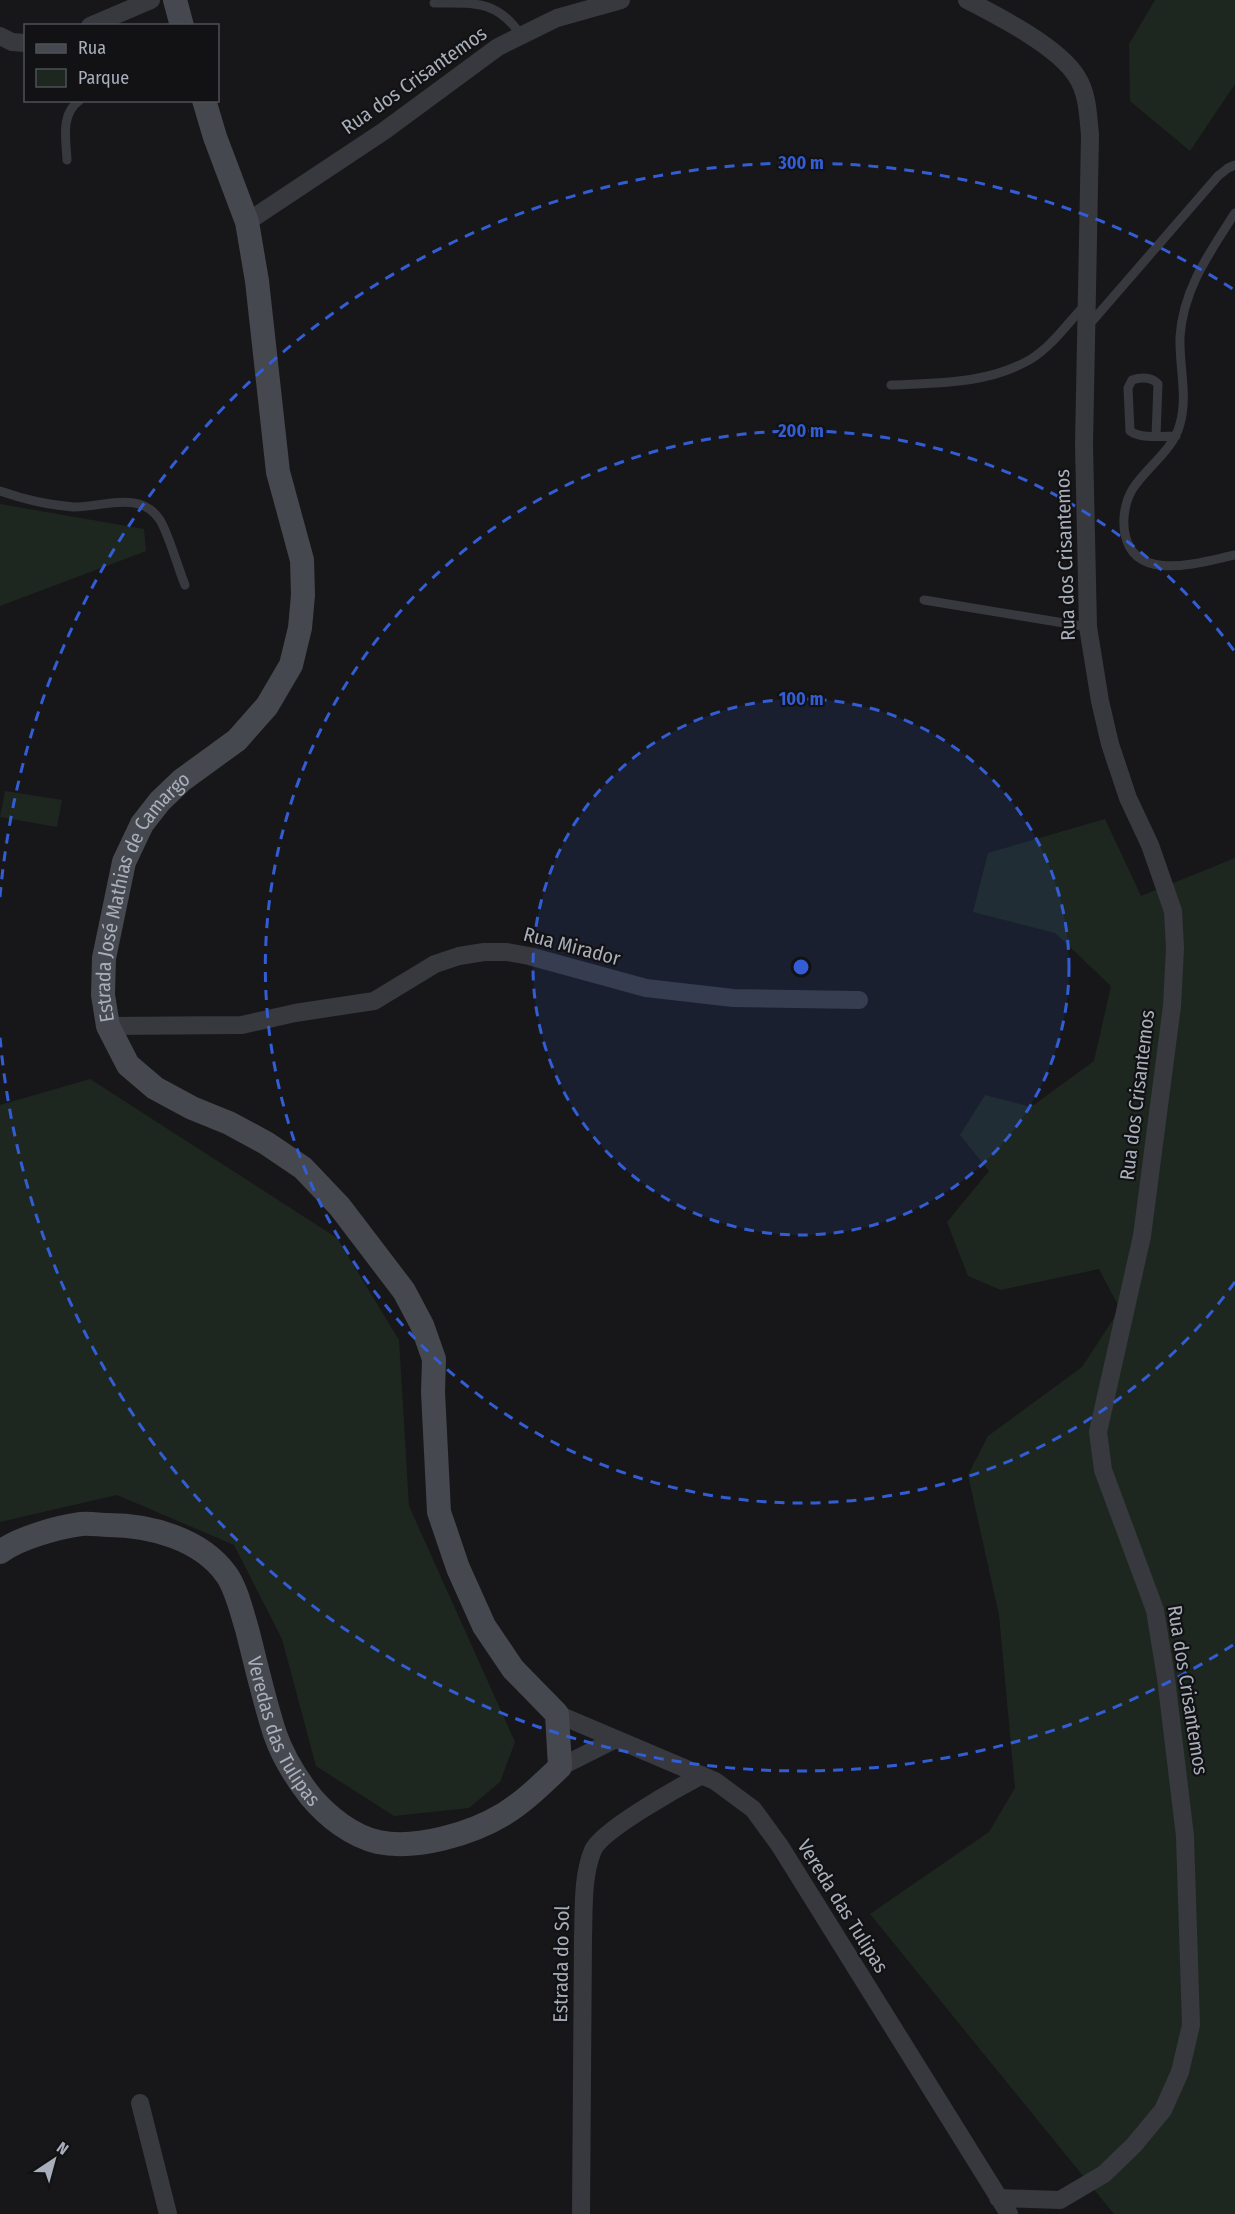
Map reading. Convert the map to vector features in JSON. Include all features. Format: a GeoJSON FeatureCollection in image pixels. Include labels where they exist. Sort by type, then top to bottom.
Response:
{"type":"FeatureCollection","features":[{"type":"Feature","properties":{"kind":"main road"},"geometry":{"type":"LineString","coordinates":[[175,0],[181,24]]}},
{"type":"Feature","properties":{"kind":"main road","name":"Estrada José Mathias de Camargo"},"geometry":{"type":"LineString","coordinates":[[205,102],[215,137],[247,222],[259,292],[278,472],[302,560],[303,595],[300,628],[291,665],[267,706],[237,740],[182,780],[160,801],[142,824],[128,853],[112,911],[104,958],[103,995],[108,1026],[128,1065],[155,1088],[192,1108],[229,1123],[266,1143],[303,1168],[340,1207],[404,1291],[422,1325],[434,1359],[433,1392],[439,1512],[458,1568],[484,1626],[513,1669],[557,1714]]}},
{"type":"Feature","properties":{"kind":"main road","name":"Veredas das Tulipas"},"geometry":{"type":"LineString","coordinates":[[0,1552],[39,1534],[81,1524],[127,1525],[166,1534],[201,1549],[226,1574],[241,1608],[276,1736],[295,1777],[321,1808],[348,1830],[378,1842],[434,1841],[466,1831],[502,1815],[560,1767]]}},
{"type":"Feature","properties":{"kind":"main road"},"geometry":{"type":"LineString","coordinates":[[557,1714],[560,1767]]}},
{"type":"Feature","properties":{"kind":"street"},"geometry":{"type":"LineString","coordinates":[[95,24],[151,0]]}},
{"type":"Feature","properties":{"kind":"street","name":"Rua dos Crisantemos"},"geometry":{"type":"LineString","coordinates":[[247,222],[384,131],[498,47],[520,34],[557,18],[621,0]]}},
{"type":"Feature","properties":{"kind":"street","name":"Rua dos Crisantemos"},"geometry":{"type":"LineString","coordinates":[[967,0],[1058,56],[1077,76],[1087,102],[1090,135],[1084,445],[1088,627],[1100,701],[1110,744],[1128,798],[1156,860],[1173,911],[1175,948],[1172,1005],[1142,1236],[1098,1432],[1103,1470],[1155,1610],[1166,1678],[1185,1836],[1191,2025],[1180,2072],[1163,2110],[1134,2145],[1104,2174],[1058,2207]]}},
{"type":"Feature","properties":{"kind":"street"},"geometry":{"type":"LineString","coordinates":[[0,36],[12,42],[24,43]]}},
{"type":"Feature","properties":{"kind":"street","name":"Rua Mirador"},"geometry":{"type":"LineString","coordinates":[[108,1026],[242,1025],[374,1001],[435,964],[459,956],[484,952],[507,952],[529,956],[646,988],[733,998],[859,1000]]}},
{"type":"Feature","properties":{"kind":"street","name":"Vereda das Tulipas"},"geometry":{"type":"LineString","coordinates":[[557,1714],[614,1740],[702,1775],[753,1809],[780,1846],[1009,2214]]}},
{"type":"Feature","properties":{"kind":"street"},"geometry":{"type":"LineString","coordinates":[[560,1767],[614,1740]]}},
{"type":"Feature","properties":{"kind":"street","name":"Estrada do Sol"},"geometry":{"type":"LineString","coordinates":[[581,2214],[583,1937],[585,1892],[593,1849],[604,1835],[667,1794],[702,1775]]}},
{"type":"Feature","properties":{"kind":"street"},"geometry":{"type":"LineString","coordinates":[[140,2103],[168,2214]]}},
{"type":"Feature","properties":{"kind":"street"},"geometry":{"type":"LineString","coordinates":[[998,2198],[1058,2207]]}},
{"type":"Feature","properties":{"kind":"lane"},"geometry":{"type":"LineString","coordinates":[[434,3],[464,3],[496,8],[510,19],[520,34]]}},
{"type":"Feature","properties":{"kind":"lane"},"geometry":{"type":"LineString","coordinates":[[67,160],[65,125],[73,105],[77,102]]}},
{"type":"Feature","properties":{"kind":"lane"},"geometry":{"type":"LineString","coordinates":[[1087,328],[1218,176],[1235,165]]}},
{"type":"Feature","properties":{"kind":"lane"},"geometry":{"type":"LineString","coordinates":[[1235,213],[1199,270],[1184,307],[1180,336],[1182,410],[1176,436],[1132,490],[1126,506],[1124,527],[1127,544],[1132,553],[1152,565],[1195,564],[1235,555]]}},
{"type":"Feature","properties":{"kind":"lane"},"geometry":{"type":"LineString","coordinates":[[891,385],[963,381],[1005,371],[1032,358],[1047,346],[1088,302]]}},
{"type":"Feature","properties":{"kind":"lane"},"geometry":{"type":"LineString","coordinates":[[1156,436],[1158,384],[1148,379],[1132,380],[1128,388],[1130,431],[1134,434],[1156,436],[1176,436]]}},
{"type":"Feature","properties":{"kind":"lane"},"geometry":{"type":"LineString","coordinates":[[0,491],[22,499],[74,507],[127,501],[146,507],[160,519],[185,585]]}},
{"type":"Feature","properties":{"kind":"lane"},"geometry":{"type":"LineString","coordinates":[[924,600],[1088,627]]}},
{"type":"Feature","properties":{"kind":"green space"},"geometry":{"type":"Polygon","coordinates":[[[1155,0],[1235,0],[1235,84],[1190,151],[1130,101],[1129,44],[1155,0]]]}},
{"type":"Feature","properties":{"kind":"green space"},"geometry":{"type":"Polygon","coordinates":[[[0,504],[144,529],[146,551],[0,606],[0,504]]]}},
{"type":"Feature","properties":{"kind":"green space"},"geometry":{"type":"Polygon","coordinates":[[[5,791],[62,800],[57,827],[0,817],[5,791]]]}},
{"type":"Feature","properties":{"kind":"green space"},"geometry":{"type":"Polygon","coordinates":[[[1105,819],[1141,896],[1235,858],[1235,2214],[1114,2214],[870,1914],[989,1832],[1015,1788],[999,1615],[968,1475],[988,1436],[1082,1367],[1120,1309],[1099,1269],[1001,1290],[968,1276],[947,1222],[989,1171],[960,1135],[985,1095],[1031,1107],[1094,1061],[1111,986],[1055,933],[973,912],[988,853],[1105,819]]]}},
{"type":"Feature","properties":{"kind":"green space"},"geometry":{"type":"Polygon","coordinates":[[[90,1079],[337,1238],[399,1340],[409,1506],[515,1742],[500,1782],[469,1808],[394,1816],[316,1766],[282,1639],[234,1545],[117,1495],[0,1522],[0,1105],[90,1079]]]}}]}
